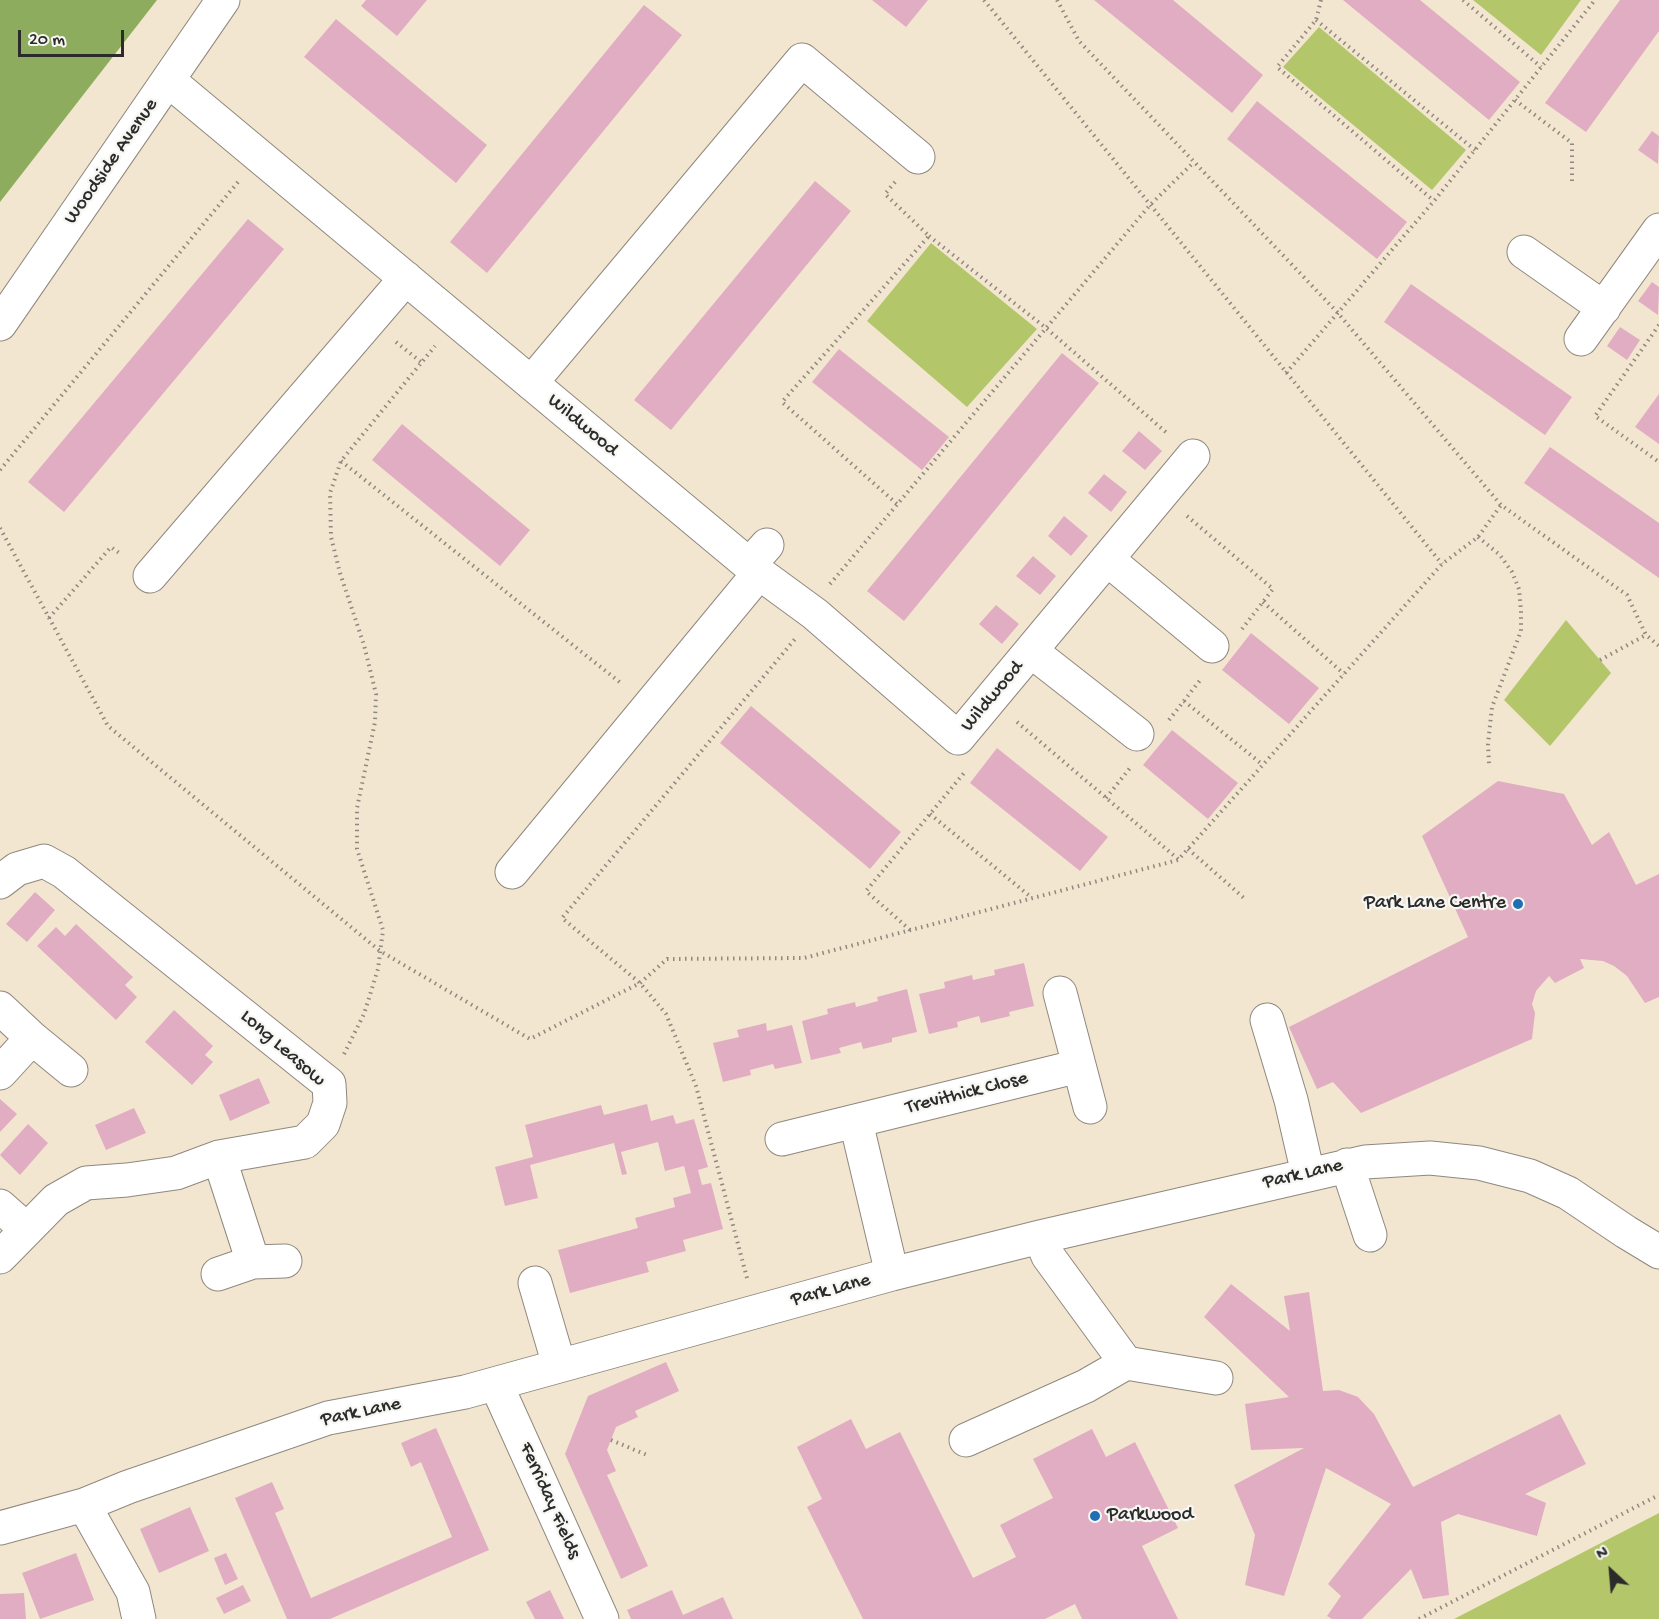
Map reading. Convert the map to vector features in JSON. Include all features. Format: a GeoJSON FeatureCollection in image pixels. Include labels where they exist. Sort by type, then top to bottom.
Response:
{"type":"FeatureCollection","features":[{"type":"Feature","properties":{"kind":"street","name":"Woodside Avenue"},"geometry":{"type":"LineString","coordinates":[[0,324],[223,0]]}},
{"type":"Feature","properties":{"kind":"street"},"geometry":{"type":"LineString","coordinates":[[531,383],[802,60],[918,157]]}},
{"type":"Feature","properties":{"kind":"street","name":"Wildwood"},"geometry":{"type":"LineString","coordinates":[[168,80],[531,383],[758,561],[815,614],[958,738],[1193,456]]}},
{"type":"Feature","properties":{"kind":"street"},"geometry":{"type":"LineString","coordinates":[[1581,339],[1659,230]]}},
{"type":"Feature","properties":{"kind":"street"},"geometry":{"type":"LineString","coordinates":[[1524,252],[1604,308]]}},
{"type":"Feature","properties":{"kind":"street"},"geometry":{"type":"LineString","coordinates":[[150,576],[406,278]]}},
{"type":"Feature","properties":{"kind":"street"},"geometry":{"type":"LineString","coordinates":[[1107,559],[1212,646]]}},
{"type":"Feature","properties":{"kind":"street"},"geometry":{"type":"LineString","coordinates":[[512,872],[649,706],[758,561]]}},
{"type":"Feature","properties":{"kind":"street"},"geometry":{"type":"LineString","coordinates":[[1031,651],[1137,734]]}},
{"type":"Feature","properties":{"kind":"street","name":"Long Leasow"},"geometry":{"type":"LineString","coordinates":[[0,882],[17,869],[44,861],[64,872],[329,1084],[330,1103],[323,1124],[305,1143],[219,1157],[176,1173],[86,1183],[56,1200],[0,1257]]}},
{"type":"Feature","properties":{"kind":"street"},"geometry":{"type":"LineString","coordinates":[[1060,993],[1090,1107]]}},
{"type":"Feature","properties":{"kind":"street"},"geometry":{"type":"LineString","coordinates":[[0,1008],[71,1070]]}},
{"type":"Feature","properties":{"kind":"street"},"geometry":{"type":"LineString","coordinates":[[1267,1020],[1291,1100],[1308,1174]]}},
{"type":"Feature","properties":{"kind":"street"},"geometry":{"type":"LineString","coordinates":[[0,1073],[32,1038]]}},
{"type":"Feature","properties":{"kind":"street","name":"Trevithick Close"},"geometry":{"type":"LineString","coordinates":[[782,1139],[1079,1066]]}},
{"type":"Feature","properties":{"kind":"street"},"geometry":{"type":"LineString","coordinates":[[856,1122],[892,1274]]}},
{"type":"Feature","properties":{"kind":"street"},"geometry":{"type":"LineString","coordinates":[[218,1274],[269,1261],[219,1157]]}},
{"type":"Feature","properties":{"kind":"street","name":"Park Lane"},"geometry":{"type":"LineString","coordinates":[[0,1528],[84,1505],[128,1487],[328,1418],[465,1392],[892,1274],[1040,1237],[1365,1162],[1430,1158],[1479,1163],[1530,1176],[1568,1193],[1611,1207],[1626,1233],[1659,1252]]}},
{"type":"Feature","properties":{"kind":"street"},"geometry":{"type":"LineString","coordinates":[[1347,1165],[1370,1235]]}},
{"type":"Feature","properties":{"kind":"street"},"geometry":{"type":"LineString","coordinates":[[0,1206],[27,1229]]}},
{"type":"Feature","properties":{"kind":"street"},"geometry":{"type":"LineString","coordinates":[[1040,1237],[1048,1256],[1126,1363]]}},
{"type":"Feature","properties":{"kind":"street"},"geometry":{"type":"LineString","coordinates":[[535,1283],[559,1365]]}},
{"type":"Feature","properties":{"kind":"street"},"geometry":{"type":"LineString","coordinates":[[966,1440],[1086,1386],[1126,1363],[1216,1378]]}},
{"type":"Feature","properties":{"kind":"street","name":"Ferriday Fields"},"geometry":{"type":"LineString","coordinates":[[496,1384],[602,1619]]}},
{"type":"Feature","properties":{"kind":"street"},"geometry":{"type":"LineString","coordinates":[[84,1505],[133,1592],[139,1619]]}},
{"type":"Feature","properties":{"kind":"path"},"geometry":{"type":"LineString","coordinates":[[984,0],[1442,564]]}},
{"type":"Feature","properties":{"kind":"path"},"geometry":{"type":"LineString","coordinates":[[1057,0],[1079,41],[1337,312],[1501,505],[1626,595],[1646,635],[1659,646]]}},
{"type":"Feature","properties":{"kind":"path"},"geometry":{"type":"LineString","coordinates":[[1321,0],[1316,20],[1277,67],[1434,201]]}},
{"type":"Feature","properties":{"kind":"path"},"geometry":{"type":"LineString","coordinates":[[1463,0],[1541,67]]}},
{"type":"Feature","properties":{"kind":"path"},"geometry":{"type":"LineString","coordinates":[[1286,373],[1434,201],[1595,0]]}},
{"type":"Feature","properties":{"kind":"path"},"geometry":{"type":"LineString","coordinates":[[1316,20],[1475,150]]}},
{"type":"Feature","properties":{"kind":"path"},"geometry":{"type":"LineString","coordinates":[[1515,100],[1572,143],[1572,183]]}},
{"type":"Feature","properties":{"kind":"path"},"geometry":{"type":"LineString","coordinates":[[0,470],[260,156]]}},
{"type":"Feature","properties":{"kind":"path"},"geometry":{"type":"LineString","coordinates":[[918,157],[885,194],[929,236],[1046,328],[1193,456]]}},
{"type":"Feature","properties":{"kind":"path"},"geometry":{"type":"LineString","coordinates":[[823,592],[1150,205],[1194,162]]}},
{"type":"Feature","properties":{"kind":"path"},"geometry":{"type":"LineString","coordinates":[[897,504],[783,402],[929,236]]}},
{"type":"Feature","properties":{"kind":"path"},"geometry":{"type":"LineString","coordinates":[[329,1084],[364,1014],[378,969],[383,930],[357,849],[357,808],[375,722],[376,694],[364,645],[340,573],[331,537],[330,494],[341,460],[456,320]]}},
{"type":"Feature","properties":{"kind":"path"},"geometry":{"type":"LineString","coordinates":[[1659,325],[1595,416],[1659,462]]}},
{"type":"Feature","properties":{"kind":"path"},"geometry":{"type":"LineString","coordinates":[[341,460],[649,706]]}},
{"type":"Feature","properties":{"kind":"path"},"geometry":{"type":"LineString","coordinates":[[0,528],[108,726],[380,951],[410,971],[530,1039],[640,983],[667,959],[804,958],[1178,860],[1442,564],[1478,537],[1501,505]]}},
{"type":"Feature","properties":{"kind":"path"},"geometry":{"type":"LineString","coordinates":[[1478,537],[1500,555],[1512,572],[1519,589],[1521,611],[1521,631],[1492,707],[1488,744],[1489,764]]}},
{"type":"Feature","properties":{"kind":"path"},"geometry":{"type":"LineString","coordinates":[[49,618],[111,547],[150,576]]}},
{"type":"Feature","properties":{"kind":"path"},"geometry":{"type":"LineString","coordinates":[[1263,602],[1344,674]]}},
{"type":"Feature","properties":{"kind":"path"},"geometry":{"type":"LineString","coordinates":[[1600,660],[1646,635]]}},
{"type":"Feature","properties":{"kind":"path"},"geometry":{"type":"LineString","coordinates":[[756,1311],[696,1086],[666,1014],[640,983],[562,918],[797,636]]}},
{"type":"Feature","properties":{"kind":"path"},"geometry":{"type":"LineString","coordinates":[[990,699],[1178,860]]}},
{"type":"Feature","properties":{"kind":"path"},"geometry":{"type":"LineString","coordinates":[[1184,701],[1263,765]]}},
{"type":"Feature","properties":{"kind":"path"},"geometry":{"type":"LineString","coordinates":[[910,930],[866,891],[965,772],[958,738]]}},
{"type":"Feature","properties":{"kind":"path"},"geometry":{"type":"LineString","coordinates":[[930,814],[1032,898]]}},
{"type":"Feature","properties":{"kind":"path"},"geometry":{"type":"LineString","coordinates":[[1187,849],[1244,898]]}},
{"type":"Feature","properties":{"kind":"path"},"geometry":{"type":"LineString","coordinates":[[611,1440],[647,1455]]}},
{"type":"Feature","properties":{"kind":"path"},"geometry":{"type":"LineString","coordinates":[[1419,1619],[1659,1495]]}},
{"type":"Feature","properties":{"kind":"green space"},"geometry":{"type":"Polygon","coordinates":[[[0,0],[157,0],[0,202],[0,0]]]}},
{"type":"Feature","properties":{"kind":"green space"},"geometry":{"type":"Polygon","coordinates":[[[1473,0],[1581,0],[1541,55],[1473,0]]]}},
{"type":"Feature","properties":{"kind":"green space"},"geometry":{"type":"Polygon","coordinates":[[[1319,27],[1466,150],[1432,190],[1283,67],[1319,27]]]}},
{"type":"Feature","properties":{"kind":"green space"},"geometry":{"type":"Polygon","coordinates":[[[931,243],[1037,329],[967,407],[867,321],[931,243]]]}},
{"type":"Feature","properties":{"kind":"green space"},"geometry":{"type":"Polygon","coordinates":[[[1566,620],[1611,673],[1550,746],[1504,700],[1566,620]]]}},
{"type":"Feature","properties":{"kind":"green space"},"geometry":{"type":"Polygon","coordinates":[[[1659,1513],[1659,1619],[1454,1619],[1659,1513]]]}},
{"type":"Feature","properties":{"kind":"building"},"geometry":{"type":"Polygon","coordinates":[[[366,0],[427,0],[397,36],[361,6],[366,0]]]}},
{"type":"Feature","properties":{"kind":"building"},"geometry":{"type":"Polygon","coordinates":[[[872,0],[928,0],[906,27],[872,0]]]}},
{"type":"Feature","properties":{"kind":"building"},"geometry":{"type":"Polygon","coordinates":[[[1094,0],[1173,0],[1263,75],[1232,113],[1094,0]]]}},
{"type":"Feature","properties":{"kind":"building"},"geometry":{"type":"Polygon","coordinates":[[[1343,0],[1420,0],[1520,82],[1489,120],[1343,0]]]}},
{"type":"Feature","properties":{"kind":"building"},"geometry":{"type":"Polygon","coordinates":[[[1620,0],[1659,0],[1659,31],[1586,132],[1545,103],[1620,0]]]}},
{"type":"Feature","properties":{"kind":"building"},"geometry":{"type":"Polygon","coordinates":[[[644,5],[682,35],[487,273],[450,242],[644,5]]]}},
{"type":"Feature","properties":{"kind":"building"},"geometry":{"type":"Polygon","coordinates":[[[336,19],[487,145],[456,183],[304,57],[336,19]]]}},
{"type":"Feature","properties":{"kind":"building"},"geometry":{"type":"Polygon","coordinates":[[[1257,101],[1407,222],[1377,259],[1227,139],[1257,101]]]}},
{"type":"Feature","properties":{"kind":"building"},"geometry":{"type":"Polygon","coordinates":[[[1652,131],[1659,136],[1658,164],[1638,150],[1652,131]]]}},
{"type":"Feature","properties":{"kind":"building"},"geometry":{"type":"Polygon","coordinates":[[[815,181],[851,211],[671,430],[634,400],[815,181]]]}},
{"type":"Feature","properties":{"kind":"building"},"geometry":{"type":"Polygon","coordinates":[[[248,219],[284,249],[64,512],[28,482],[248,219]]]}},
{"type":"Feature","properties":{"kind":"building"},"geometry":{"type":"Polygon","coordinates":[[[1652,282],[1659,287],[1658,315],[1638,301],[1652,282]]]}},
{"type":"Feature","properties":{"kind":"building"},"geometry":{"type":"Polygon","coordinates":[[[1411,284],[1572,397],[1545,435],[1384,322],[1411,284]]]}},
{"type":"Feature","properties":{"kind":"building"},"geometry":{"type":"Polygon","coordinates":[[[1620,327],[1640,340],[1627,360],[1607,346],[1620,327]]]}},
{"type":"Feature","properties":{"kind":"building"},"geometry":{"type":"Polygon","coordinates":[[[839,349],[949,437],[922,470],[812,382],[839,349]]]}},
{"type":"Feature","properties":{"kind":"building"},"geometry":{"type":"Polygon","coordinates":[[[1062,353],[1099,383],[904,621],[867,591],[1062,353]]]}},
{"type":"Feature","properties":{"kind":"building"},"geometry":{"type":"Polygon","coordinates":[[[1659,394],[1659,444],[1635,427],[1659,394]]]}},
{"type":"Feature","properties":{"kind":"building"},"geometry":{"type":"Polygon","coordinates":[[[402,424],[530,530],[500,566],[372,460],[402,424]]]}},
{"type":"Feature","properties":{"kind":"building"},"geometry":{"type":"Polygon","coordinates":[[[1139,431],[1162,451],[1145,470],[1122,451],[1139,431]]]}},
{"type":"Feature","properties":{"kind":"building"},"geometry":{"type":"Polygon","coordinates":[[[1550,447],[1659,523],[1659,578],[1524,483],[1550,447]]]}},
{"type":"Feature","properties":{"kind":"building"},"geometry":{"type":"Polygon","coordinates":[[[1104,474],[1127,492],[1111,512],[1088,493],[1104,474]]]}},
{"type":"Feature","properties":{"kind":"building"},"geometry":{"type":"Polygon","coordinates":[[[1064,516],[1088,536],[1071,556],[1048,536],[1064,516]]]}},
{"type":"Feature","properties":{"kind":"building"},"geometry":{"type":"Polygon","coordinates":[[[1033,556],[1056,576],[1040,595],[1016,576],[1033,556]]]}},
{"type":"Feature","properties":{"kind":"building"},"geometry":{"type":"Polygon","coordinates":[[[996,605],[1019,624],[1002,644],[979,624],[996,605]]]}},
{"type":"Feature","properties":{"kind":"building"},"geometry":{"type":"Polygon","coordinates":[[[1251,633],[1319,688],[1289,724],[1222,670],[1251,633]]]}},
{"type":"Feature","properties":{"kind":"building"},"geometry":{"type":"Polygon","coordinates":[[[751,706],[901,832],[870,869],[720,743],[751,706]]]}},
{"type":"Feature","properties":{"kind":"building"},"geometry":{"type":"Polygon","coordinates":[[[1172,730],[1238,783],[1208,819],[1143,765],[1172,730]]]}},
{"type":"Feature","properties":{"kind":"building"},"geometry":{"type":"Polygon","coordinates":[[[997,748],[1108,837],[1080,871],[970,783],[997,748]]]}},
{"type":"Feature","properties":{"kind":"building"},"geometry":{"type":"Polygon","coordinates":[[[1498,781],[1564,794],[1592,845],[1609,832],[1636,885],[1659,874],[1659,997],[1645,1003],[1627,976],[1614,966],[1603,961],[1580,959],[1584,968],[1555,983],[1549,976],[1536,991],[1532,1004],[1535,1013],[1532,1039],[1361,1113],[1333,1082],[1317,1089],[1289,1027],[1468,937],[1422,836],[1498,781]]]}},
{"type":"Feature","properties":{"kind":"building"},"geometry":{"type":"Polygon","coordinates":[[[35,892],[55,910],[27,942],[6,924],[35,892]]]}},
{"type":"Feature","properties":{"kind":"building"},"geometry":{"type":"Polygon","coordinates":[[[76,924],[133,977],[125,985],[137,997],[116,1020],[37,946],[56,927],[65,936],[76,924]]]}},
{"type":"Feature","properties":{"kind":"building"},"geometry":{"type":"Polygon","coordinates":[[[1024,963],[1034,1006],[1009,1012],[1010,1016],[981,1023],[979,1016],[957,1022],[958,1027],[929,1034],[919,994],[945,988],[944,982],[972,975],[973,980],[995,975],[994,970],[1024,963]]]}},
{"type":"Feature","properties":{"kind":"building"},"geometry":{"type":"Polygon","coordinates":[[[907,989],[917,1032],[892,1038],[892,1042],[863,1049],[861,1042],[839,1048],[841,1053],[811,1060],[802,1021],[828,1014],[827,1009],[855,1002],[856,1007],[878,1001],[877,997],[907,989]]]}},
{"type":"Feature","properties":{"kind":"building"},"geometry":{"type":"Polygon","coordinates":[[[174,1010],[213,1046],[205,1055],[213,1062],[192,1085],[145,1042],[174,1010]]]}},
{"type":"Feature","properties":{"kind":"building"},"geometry":{"type":"Polygon","coordinates":[[[766,1023],[767,1031],[792,1025],[802,1063],[775,1069],[773,1064],[750,1070],[751,1075],[723,1082],[713,1043],[739,1037],[737,1030],[766,1023]]]}},
{"type":"Feature","properties":{"kind":"building"},"geometry":{"type":"Polygon","coordinates":[[[259,1078],[270,1103],[230,1121],[219,1095],[259,1078]]]}},
{"type":"Feature","properties":{"kind":"building"},"geometry":{"type":"Polygon","coordinates":[[[0,1099],[17,1114],[0,1132],[0,1099]]]}},
{"type":"Feature","properties":{"kind":"building"},"geometry":{"type":"Polygon","coordinates":[[[647,1104],[651,1121],[673,1115],[676,1124],[694,1119],[708,1167],[698,1170],[702,1185],[711,1183],[723,1229],[683,1240],[686,1251],[646,1262],[649,1272],[570,1293],[558,1250],[638,1228],[635,1218],[675,1207],[673,1198],[691,1193],[684,1166],[665,1171],[658,1142],[621,1152],[627,1174],[622,1175],[614,1143],[530,1165],[538,1198],[505,1206],[495,1167],[533,1157],[525,1125],[601,1105],[604,1115],[647,1104]]]}},
{"type":"Feature","properties":{"kind":"building"},"geometry":{"type":"Polygon","coordinates":[[[134,1108],[146,1133],[106,1150],[95,1125],[134,1108]]]}},
{"type":"Feature","properties":{"kind":"building"},"geometry":{"type":"Polygon","coordinates":[[[28,1124],[48,1143],[20,1175],[0,1155],[28,1124]]]}},
{"type":"Feature","properties":{"kind":"building"},"geometry":{"type":"Polygon","coordinates":[[[1231,1284],[1290,1331],[1284,1296],[1309,1292],[1323,1391],[1339,1390],[1358,1397],[1374,1414],[1413,1487],[1560,1414],[1586,1464],[1525,1494],[1546,1503],[1537,1536],[1458,1514],[1441,1522],[1449,1595],[1423,1599],[1411,1569],[1362,1619],[1332,1619],[1327,1616],[1341,1596],[1328,1584],[1391,1504],[1326,1468],[1284,1596],[1245,1585],[1255,1535],[1234,1485],[1304,1448],[1251,1450],[1245,1404],[1289,1397],[1204,1317],[1231,1284]]]}},
{"type":"Feature","properties":{"kind":"building"},"geometry":{"type":"Polygon","coordinates":[[[666,1362],[679,1391],[635,1411],[638,1417],[616,1427],[607,1450],[616,1471],[607,1475],[648,1566],[621,1579],[565,1454],[588,1396],[666,1362]]]}},
{"type":"Feature","properties":{"kind":"building","name":"Parkwood"},"geometry":{"type":"Polygon","coordinates":[[[851,1419],[866,1449],[900,1432],[973,1578],[1016,1557],[1000,1525],[1053,1498],[1033,1459],[1092,1429],[1106,1457],[1135,1442],[1178,1528],[1142,1546],[1178,1619],[1082,1619],[1075,1604],[1045,1619],[863,1619],[807,1507],[822,1499],[797,1447],[851,1419]]]}},
{"type":"Feature","properties":{"kind":"building"},"geometry":{"type":"Polygon","coordinates":[[[436,1428],[489,1550],[330,1619],[287,1619],[235,1498],[272,1482],[284,1509],[275,1513],[311,1598],[452,1537],[421,1462],[411,1467],[401,1443],[436,1428]]]}},
{"type":"Feature","properties":{"kind":"building"},"geometry":{"type":"Polygon","coordinates":[[[190,1507],[209,1551],[159,1573],[140,1529],[190,1507]]]}},
{"type":"Feature","properties":{"kind":"building"},"geometry":{"type":"Polygon","coordinates":[[[76,1553],[94,1600],[40,1619],[22,1573],[76,1553]]]}},
{"type":"Feature","properties":{"kind":"building"},"geometry":{"type":"Polygon","coordinates":[[[226,1553],[238,1579],[225,1585],[214,1558],[226,1553]]]}},
{"type":"Feature","properties":{"kind":"building"},"geometry":{"type":"Polygon","coordinates":[[[243,1585],[251,1601],[224,1614],[216,1598],[243,1585]]]}},
{"type":"Feature","properties":{"kind":"building"},"geometry":{"type":"Polygon","coordinates":[[[550,1590],[564,1619],[535,1619],[526,1602],[550,1590]]]}},
{"type":"Feature","properties":{"kind":"building"},"geometry":{"type":"Polygon","coordinates":[[[672,1590],[683,1615],[723,1597],[733,1619],[631,1619],[627,1610],[672,1590]]]}},
{"type":"Feature","properties":{"kind":"building"},"geometry":{"type":"Polygon","coordinates":[[[24,1593],[26,1619],[0,1619],[0,1594],[24,1593]]]}},
{"type":"Feature","properties":{"kind":"place","name":"Park Lane Centre"},"geometry":{"type":"Point","coordinates":[1518,904]}},
{"type":"Feature","properties":{"kind":"place","name":"Parkwood"},"geometry":{"type":"Point","coordinates":[1095,1516]}}]}
